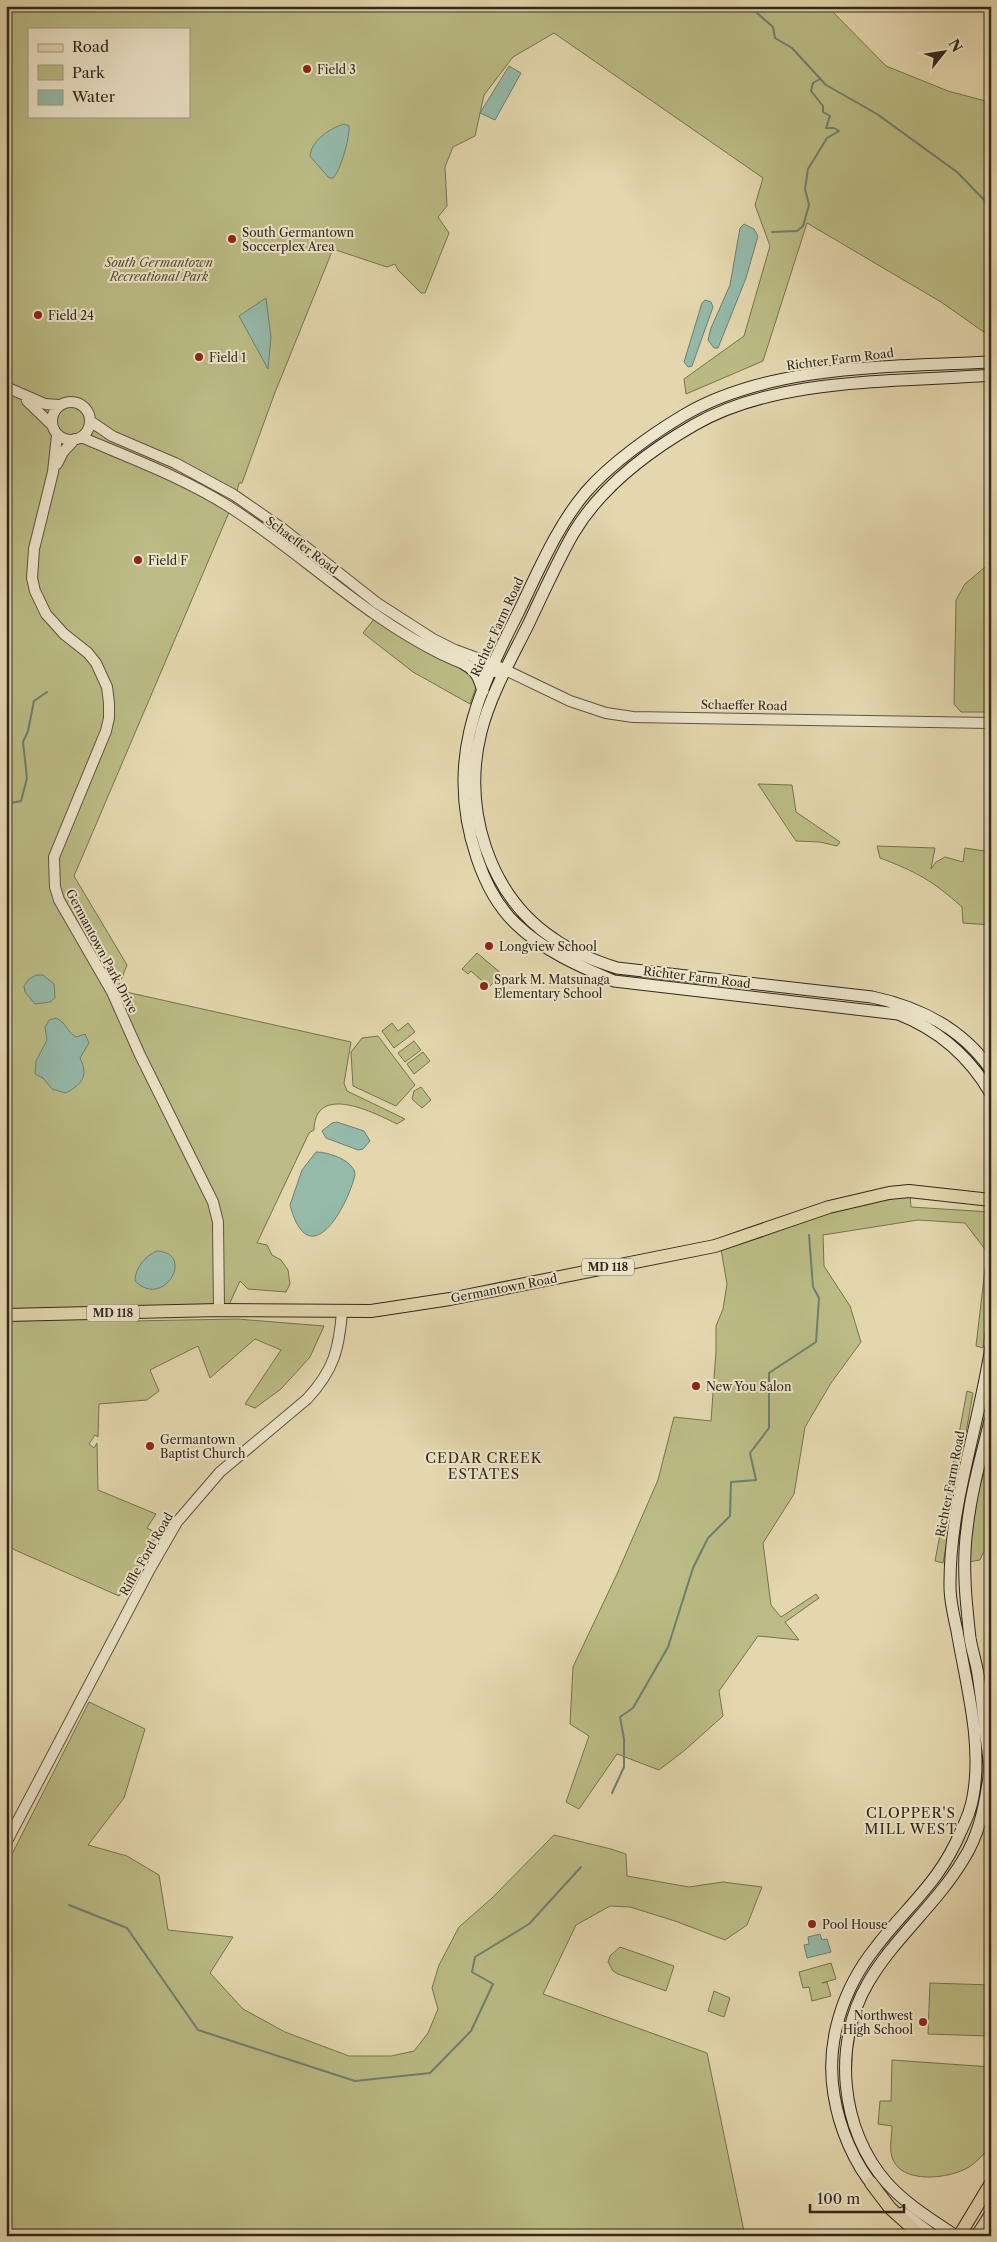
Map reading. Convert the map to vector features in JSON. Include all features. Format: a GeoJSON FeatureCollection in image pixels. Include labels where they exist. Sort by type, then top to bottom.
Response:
{"type":"FeatureCollection","features":[{"type":"Feature","properties":{"kind":"main road","name":"Richter Farm Road"},"geometry":{"type":"LineString","coordinates":[[991,362],[897,366],[791,377],[734,392],[684,415],[647,439],[598,479],[585,494],[546,556],[491,668],[467,744],[463,768],[464,813],[480,867],[493,896],[515,924],[545,948],[580,967],[614,981],[898,1014],[922,1023],[941,1036],[974,1069],[991,1094]]}},
{"type":"Feature","properties":{"kind":"main road","name":"Richter Farm Road"},"geometry":{"type":"LineString","coordinates":[[991,375],[796,390],[758,399],[723,411],[695,424],[655,450],[608,489],[574,532],[505,672],[482,729],[478,747],[474,790],[481,833],[488,856],[510,896],[524,913],[553,939],[584,957],[617,968],[872,997],[892,1001],[910,1007],[939,1021],[964,1040],[991,1070]]}},
{"type":"Feature","properties":{"kind":"main road"},"geometry":{"type":"LineString","coordinates":[[464,664],[474,669],[483,691]]}},
{"type":"Feature","properties":{"kind":"main road","name":"Germantown Road"},"geometry":{"type":"LineString","coordinates":[[6,1316],[219,1310],[342,1312],[371,1310],[450,1299],[715,1246],[829,1207],[889,1193],[908,1191],[991,1200]]}},
{"type":"Feature","properties":{"kind":"main road","name":"Richter Farm Road"},"geometry":{"type":"LineString","coordinates":[[934,2236],[887,2201],[871,2183],[848,2140],[838,2112],[833,2089],[832,2063],[834,2039],[840,2013],[856,1974],[876,1946],[935,1880],[952,1853],[973,1799],[976,1778],[974,1737],[950,1589],[951,1548],[991,1346]]}},
{"type":"Feature","properties":{"kind":"main road","name":"Richter Farm Road"},"geometry":{"type":"LineString","coordinates":[[957,2236],[902,2199],[886,2182],[871,2161],[850,2110],[845,2062],[855,2009],[868,1983],[887,1955],[945,1886],[963,1860],[975,1837],[985,1801],[989,1760],[981,1696],[971,1642],[964,1569],[966,1530],[973,1491],[991,1417]]}},
{"type":"Feature","properties":{"kind":"main road"},"geometry":{"type":"LineString","coordinates":[[871,2183],[890,2208],[921,2236]]}},
{"type":"Feature","properties":{"kind":"main road"},"geometry":{"type":"LineString","coordinates":[[957,2236],[991,2183]]}},
{"type":"Feature","properties":{"kind":"main road"},"geometry":{"type":"LineString","coordinates":[[977,2236],[991,2214]]}},
{"type":"Feature","properties":{"kind":"street"},"geometry":{"type":"LineString","coordinates":[[6,386],[18,394],[63,438],[78,438],[86,432],[90,421],[86,409],[82,405],[69,401],[59,405],[45,404],[18,394]]}},
{"type":"Feature","properties":{"kind":"street"},"geometry":{"type":"LineString","coordinates":[[54,430],[53,414],[59,405]]}},
{"type":"Feature","properties":{"kind":"street","name":"Schaeffer Road"},"geometry":{"type":"LineString","coordinates":[[90,421],[112,436],[175,463],[234,494],[399,618],[491,668]]}},
{"type":"Feature","properties":{"kind":"street","name":"Germantown Park Drive"},"geometry":{"type":"LineString","coordinates":[[54,430],[53,472],[34,550],[32,566],[35,591],[46,614],[54,624],[88,652],[96,663],[107,687],[109,703],[109,718],[106,731],[54,857],[55,887],[59,900],[112,992],[140,1055],[214,1202],[218,1222],[219,1310]]}},
{"type":"Feature","properties":{"kind":"street","name":"Schaeffer Road"},"geometry":{"type":"LineString","coordinates":[[78,438],[192,486],[226,505],[276,540],[392,628],[428,648],[464,664],[505,672],[570,701],[606,713],[633,717],[991,723]]}},
{"type":"Feature","properties":{"kind":"street","name":"Germantown Park Drive"},"geometry":{"type":"LineString","coordinates":[[53,472],[63,452],[78,438]]}},
{"type":"Feature","properties":{"kind":"street","name":"Riffle Ford Road"},"geometry":{"type":"LineString","coordinates":[[6,1843],[150,1569],[177,1522],[220,1472],[307,1399],[318,1387],[332,1366],[337,1352],[342,1312]]}},
{"type":"Feature","properties":{"kind":"green space","name":"South Germantown Recreational Park"},"geometry":{"type":"Polygon","coordinates":[[[6,6],[827,6],[886,66],[948,91],[989,102],[991,105],[991,337],[941,302],[807,223],[763,361],[686,394],[684,379],[744,336],[770,246],[755,205],[763,178],[554,33],[513,57],[484,95],[475,136],[453,147],[445,167],[447,206],[438,217],[449,233],[425,293],[421,293],[398,270],[395,264],[387,267],[333,249],[274,395],[242,483],[239,483],[236,496],[74,876],[127,965],[117,990],[351,1042],[344,1083],[347,1091],[405,1119],[397,1124],[361,1108],[335,1104],[324,1107],[317,1116],[314,1130],[309,1133],[257,1243],[267,1245],[272,1255],[281,1260],[288,1270],[290,1284],[286,1292],[248,1289],[240,1281],[228,1307],[139,1315],[131,1321],[237,1319],[324,1326],[310,1357],[281,1389],[255,1408],[245,1404],[281,1350],[255,1339],[210,1378],[198,1346],[150,1370],[159,1391],[147,1400],[99,1404],[98,1437],[95,1435],[89,1444],[94,1448],[97,1443],[98,1490],[156,1514],[147,1528],[158,1534],[119,1596],[6,1546],[6,6]]]}},
{"type":"Feature","properties":{"kind":"green space"},"geometry":{"type":"Polygon","coordinates":[[[991,562],[991,712],[961,712],[954,704],[956,600],[965,584],[991,562]]]}},
{"type":"Feature","properties":{"kind":"green space"},"geometry":{"type":"Polygon","coordinates":[[[388,612],[480,676],[470,704],[413,672],[363,633],[378,614],[388,612]]]}},
{"type":"Feature","properties":{"kind":"green space"},"geometry":{"type":"Polygon","coordinates":[[[758,784],[792,785],[796,812],[840,842],[837,846],[820,842],[796,841],[758,784]]]}},
{"type":"Feature","properties":{"kind":"green space"},"geometry":{"type":"Polygon","coordinates":[[[877,846],[935,848],[931,869],[936,862],[945,857],[963,862],[965,848],[991,852],[991,925],[963,923],[962,907],[924,878],[880,858],[877,846]]]}},
{"type":"Feature","properties":{"kind":"green space"},"geometry":{"type":"Polygon","coordinates":[[[477,953],[502,974],[489,987],[471,971],[468,974],[462,969],[477,953]]]}},
{"type":"Feature","properties":{"kind":"green space"},"geometry":{"type":"Polygon","coordinates":[[[392,1023],[398,1031],[408,1023],[415,1032],[394,1048],[382,1031],[392,1023]]]}},
{"type":"Feature","properties":{"kind":"green space"},"geometry":{"type":"Polygon","coordinates":[[[378,1036],[415,1085],[396,1106],[353,1086],[351,1052],[362,1038],[378,1036]]]}},
{"type":"Feature","properties":{"kind":"green space"},"geometry":{"type":"Polygon","coordinates":[[[414,1041],[421,1050],[405,1062],[398,1053],[414,1041]]]}},
{"type":"Feature","properties":{"kind":"green space"},"geometry":{"type":"Polygon","coordinates":[[[423,1052],[430,1061],[414,1074],[407,1064],[423,1052]]]}},
{"type":"Feature","properties":{"kind":"green space"},"geometry":{"type":"Polygon","coordinates":[[[421,1087],[431,1100],[422,1108],[412,1099],[414,1091],[421,1087]]]}},
{"type":"Feature","properties":{"kind":"green space"},"geometry":{"type":"Polygon","coordinates":[[[910,1194],[911,1207],[991,1212],[991,1287],[983,1348],[976,1346],[987,1252],[965,1223],[918,1220],[823,1235],[824,1266],[850,1306],[861,1342],[831,1383],[805,1427],[794,1494],[763,1543],[771,1605],[781,1617],[816,1594],[819,1598],[785,1622],[799,1640],[758,1636],[719,1691],[723,1716],[685,1750],[659,1770],[617,1754],[579,1809],[566,1802],[589,1736],[570,1724],[573,1667],[617,1574],[658,1480],[674,1417],[711,1421],[716,1326],[723,1309],[727,1284],[721,1249],[823,1213],[910,1194]]]}},
{"type":"Feature","properties":{"kind":"green space"},"geometry":{"type":"Polygon","coordinates":[[[967,1391],[973,1393],[943,1563],[935,1561],[967,1391]]]}},
{"type":"Feature","properties":{"kind":"green space"},"geometry":{"type":"Polygon","coordinates":[[[991,1449],[991,1547],[983,1553],[980,1560],[968,1562],[978,1492],[991,1449]]]}},
{"type":"Feature","properties":{"kind":"green space"},"geometry":{"type":"Polygon","coordinates":[[[89,1702],[145,1729],[124,1798],[88,1845],[127,1856],[159,1875],[168,1930],[233,1937],[210,1973],[243,2009],[285,2032],[349,2056],[391,2056],[414,2051],[428,2033],[438,2009],[432,1988],[439,1965],[459,1927],[492,1898],[554,1835],[626,1854],[627,1876],[689,1887],[723,1882],[762,1887],[747,1925],[725,1940],[675,1921],[630,1907],[610,1906],[576,1925],[543,1994],[707,2053],[745,2236],[14,2236],[6,2212],[6,1866],[89,1702]]]}},
{"type":"Feature","properties":{"kind":"green space"},"geometry":{"type":"Polygon","coordinates":[[[620,1947],[674,1966],[666,1991],[613,1971],[608,1962],[610,1956],[620,1947]]]}},
{"type":"Feature","properties":{"kind":"green space"},"geometry":{"type":"Polygon","coordinates":[[[831,1963],[836,1979],[822,1983],[827,1982],[831,1996],[812,2001],[809,1987],[803,1988],[799,1972],[831,1963]]]}},
{"type":"Feature","properties":{"kind":"green space"},"geometry":{"type":"Polygon","coordinates":[[[930,1983],[991,1985],[991,2036],[928,2034],[930,1983]]]}},
{"type":"Feature","properties":{"kind":"green space"},"geometry":{"type":"Polygon","coordinates":[[[714,1991],[730,1998],[724,2017],[708,2011],[714,1991]]]}},
{"type":"Feature","properties":{"kind":"green space"},"geometry":{"type":"Polygon","coordinates":[[[892,2060],[991,2067],[991,2145],[972,2165],[950,2174],[926,2177],[915,2176],[897,2166],[891,2153],[892,2126],[878,2124],[880,2101],[891,2101],[892,2060]]]}},
{"type":"Feature","properties":{"kind":"water"},"geometry":{"type":"Polygon","coordinates":[[[509,66],[521,73],[495,120],[480,113],[509,66]]]}},
{"type":"Feature","properties":{"kind":"water"},"geometry":{"type":"Polygon","coordinates":[[[344,124],[349,126],[344,153],[336,174],[333,178],[329,178],[310,156],[311,150],[322,136],[344,124]]]}},
{"type":"Feature","properties":{"kind":"water"},"geometry":{"type":"Polygon","coordinates":[[[744,224],[754,229],[758,236],[746,278],[718,348],[714,348],[708,340],[711,328],[730,285],[740,228],[744,224]]]}},
{"type":"Feature","properties":{"kind":"water"},"geometry":{"type":"Polygon","coordinates":[[[266,298],[271,337],[268,369],[239,316],[266,298]]]}},
{"type":"Feature","properties":{"kind":"water"},"geometry":{"type":"Polygon","coordinates":[[[705,300],[711,302],[713,307],[692,366],[688,367],[684,362],[702,303],[705,300]]]}},
{"type":"Feature","properties":{"kind":"water"},"geometry":{"type":"Polygon","coordinates":[[[36,975],[43,975],[54,984],[55,998],[50,1002],[35,1004],[25,992],[24,986],[28,980],[36,975]]]}},
{"type":"Feature","properties":{"kind":"water"},"geometry":{"type":"Polygon","coordinates":[[[56,1018],[76,1037],[85,1034],[89,1043],[80,1058],[83,1064],[84,1075],[80,1083],[66,1093],[52,1089],[43,1078],[35,1074],[36,1061],[47,1040],[45,1027],[49,1020],[56,1018]]]}},
{"type":"Feature","properties":{"kind":"water"},"geometry":{"type":"Polygon","coordinates":[[[337,1122],[364,1131],[370,1141],[363,1149],[358,1150],[326,1138],[322,1131],[332,1123],[337,1122]]]}},
{"type":"Feature","properties":{"kind":"water"},"geometry":{"type":"Polygon","coordinates":[[[316,1152],[340,1158],[351,1166],[355,1175],[351,1189],[336,1218],[327,1229],[317,1235],[307,1235],[298,1225],[290,1205],[302,1170],[316,1152]]]}},
{"type":"Feature","properties":{"kind":"water"},"geometry":{"type":"Polygon","coordinates":[[[157,1251],[168,1254],[174,1261],[175,1269],[172,1278],[165,1285],[156,1289],[146,1288],[135,1281],[135,1276],[145,1259],[157,1251]]]}},
{"type":"Feature","properties":{"kind":"water"},"geometry":{"type":"Polygon","coordinates":[[[820,1934],[822,1940],[827,1939],[831,1952],[807,1958],[804,1945],[809,1944],[808,1937],[820,1934]]]}},
{"type":"Feature","properties":{"kind":"waterway"},"geometry":{"type":"LineString","coordinates":[[749,6],[773,27],[775,38],[792,48],[826,85],[877,114],[957,172],[991,207]]}},
{"type":"Feature","properties":{"kind":"waterway"},"geometry":{"type":"LineString","coordinates":[[772,232],[797,231],[803,226],[809,205],[805,189],[808,169],[827,138],[839,131],[834,128],[826,128],[830,116],[823,112],[823,106],[811,91],[813,83],[820,79]]}},
{"type":"Feature","properties":{"kind":"waterway"},"geometry":{"type":"LineString","coordinates":[[6,804],[21,801],[27,778],[23,742],[28,731],[34,701],[47,692]]}},
{"type":"Feature","properties":{"kind":"waterway"},"geometry":{"type":"LineString","coordinates":[[612,1793],[624,1767],[624,1739],[620,1717],[633,1708],[668,1647],[693,1568],[708,1538],[730,1516],[731,1482],[756,1480],[750,1453],[769,1428],[769,1373],[816,1342],[819,1298],[813,1287],[809,1235]]}},
{"type":"Feature","properties":{"kind":"waterway"},"geometry":{"type":"LineString","coordinates":[[69,1905],[127,1928],[198,2030],[355,2081],[430,2073],[471,2031],[493,1984],[472,1972],[475,1957],[529,1924],[581,1867]]}},
{"type":"Feature","properties":{"kind":"place","name":"Field 3"},"geometry":{"type":"Point","coordinates":[307,69]}},
{"type":"Feature","properties":{"kind":"place","name":"South Germantown Soccerplex Area"},"geometry":{"type":"Point","coordinates":[232,239]}},
{"type":"Feature","properties":{"kind":"place","name":"Field 24"},"geometry":{"type":"Point","coordinates":[38,315]}},
{"type":"Feature","properties":{"kind":"place","name":"Field 1"},"geometry":{"type":"Point","coordinates":[199,357]}},
{"type":"Feature","properties":{"kind":"place","name":"Field F"},"geometry":{"type":"Point","coordinates":[138,560]}},
{"type":"Feature","properties":{"kind":"place","name":"Longview School"},"geometry":{"type":"Point","coordinates":[489,946]}},
{"type":"Feature","properties":{"kind":"place","name":"Spark M. Matsunaga Elementary School"},"geometry":{"type":"Point","coordinates":[484,986]}},
{"type":"Feature","properties":{"kind":"place","name":"New You Salon"},"geometry":{"type":"Point","coordinates":[696,1386]}},
{"type":"Feature","properties":{"kind":"place","name":"Germantown Baptist Church"},"geometry":{"type":"Point","coordinates":[150,1446]}},
{"type":"Feature","properties":{"kind":"place","name":"Pool House"},"geometry":{"type":"Point","coordinates":[812,1924]}},
{"type":"Feature","properties":{"kind":"place","name":"Northwest High School"},"geometry":{"type":"Point","coordinates":[923,2022]}},
{"type":"Feature","properties":{"kind":"district","name":"CEDAR CREEK ESTATES"},"geometry":{"type":"Point","coordinates":[484,1466]}},
{"type":"Feature","properties":{"kind":"district","name":"CLOPPER'S MILL WEST"},"geometry":{"type":"Point","coordinates":[911,1822]}}]}
